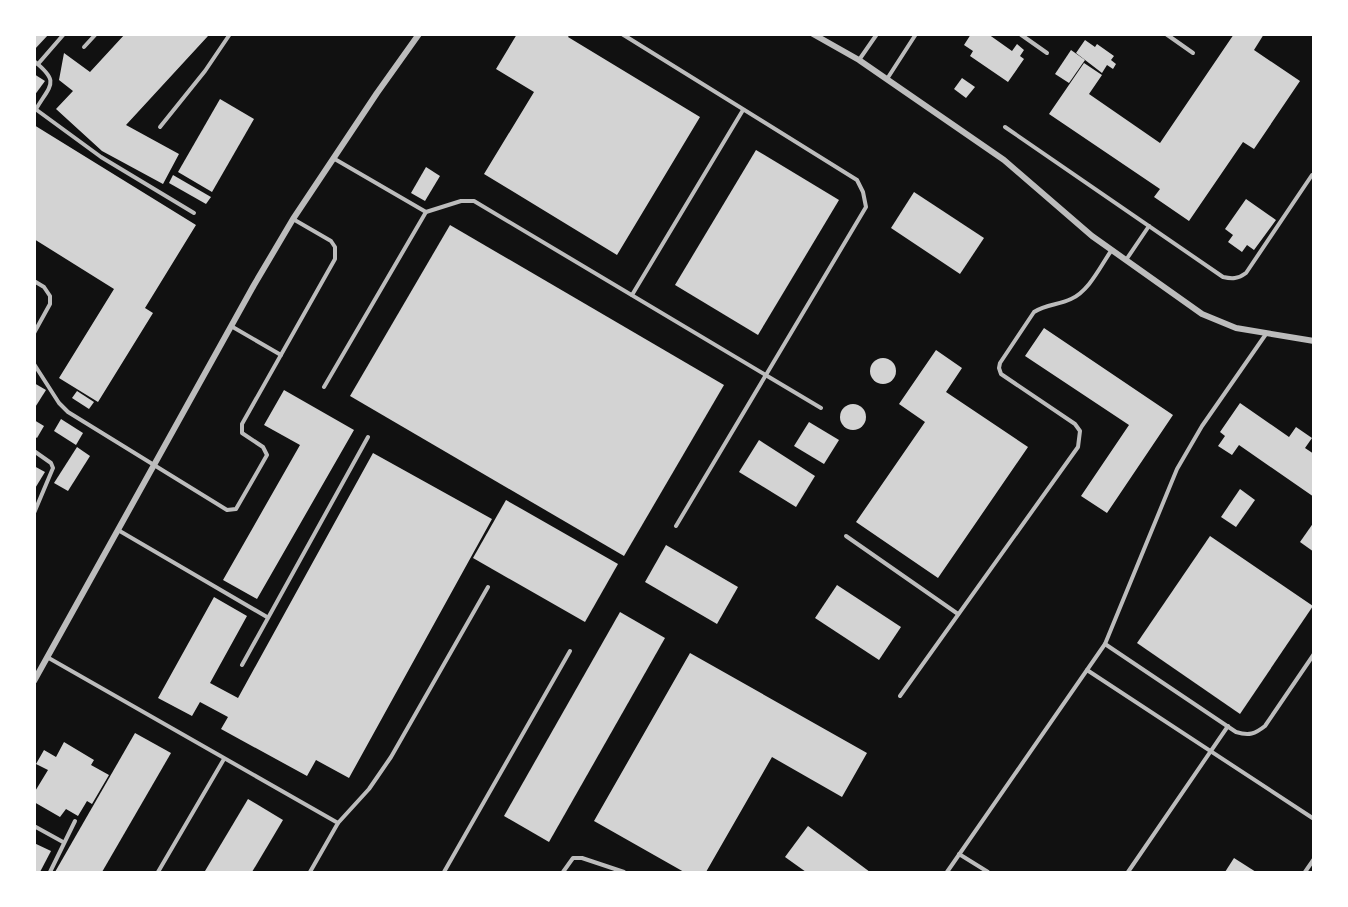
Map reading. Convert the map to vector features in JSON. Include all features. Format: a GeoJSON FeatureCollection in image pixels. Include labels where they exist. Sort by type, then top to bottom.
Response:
{"type":"FeatureCollection","features":[{"type":"Feature","properties":{"kind":"street"},"geometry":{"type":"LineString","coordinates":[[34,681],[293,219],[419,34]]}},
{"type":"Feature","properties":{"kind":"street"},"geometry":{"type":"LineString","coordinates":[[813,34],[859,60],[1004,159],[1111,251],[1202,314],[1236,328],[1314,340]]}},
{"type":"Feature","properties":{"kind":"lane"},"geometry":{"type":"LineString","coordinates":[[64,34],[36,62],[52,78],[51,85],[35,109],[101,156],[194,213]]}},
{"type":"Feature","properties":{"kind":"lane"},"geometry":{"type":"LineString","coordinates":[[84,47],[96,34]]}},
{"type":"Feature","properties":{"kind":"lane"},"geometry":{"type":"LineString","coordinates":[[622,34],[857,180],[864,192],[866,207],[676,526]]}},
{"type":"Feature","properties":{"kind":"lane"},"geometry":{"type":"LineString","coordinates":[[859,60],[877,34]]}},
{"type":"Feature","properties":{"kind":"lane"},"geometry":{"type":"LineString","coordinates":[[887,79],[916,34]]}},
{"type":"Feature","properties":{"kind":"lane"},"geometry":{"type":"LineString","coordinates":[[1020,34],[1047,53]]}},
{"type":"Feature","properties":{"kind":"lane"},"geometry":{"type":"LineString","coordinates":[[1166,34],[1193,53]]}},
{"type":"Feature","properties":{"kind":"lane"},"geometry":{"type":"LineString","coordinates":[[160,127],[205,71],[230,35]]}},
{"type":"Feature","properties":{"kind":"lane"},"geometry":{"type":"LineString","coordinates":[[633,295],[743,110]]}},
{"type":"Feature","properties":{"kind":"lane"},"geometry":{"type":"LineString","coordinates":[[1005,127],[1223,277],[1232,279],[1246,273],[1312,175]]}},
{"type":"Feature","properties":{"kind":"lane"},"geometry":{"type":"LineString","coordinates":[[333,158],[426,212]]}},
{"type":"Feature","properties":{"kind":"lane"},"geometry":{"type":"LineString","coordinates":[[324,387],[426,212],[460,201],[474,201],[821,408]]}},
{"type":"Feature","properties":{"kind":"lane"},"geometry":{"type":"LineString","coordinates":[[34,364],[58,403],[68,412],[227,510],[236,509],[267,455],[263,447],[243,433],[243,424],[335,259],[336,252],[331,241],[293,219]]}},
{"type":"Feature","properties":{"kind":"lane"},"geometry":{"type":"LineString","coordinates":[[1126,261],[1149,226]]}},
{"type":"Feature","properties":{"kind":"lane"},"geometry":{"type":"LineString","coordinates":[[900,696],[1078,447],[1080,431],[1075,424],[1001,374],[999,368],[1000,363],[1034,312],[1041,307],[1068,301],[1079,295],[1111,251]]}},
{"type":"Feature","properties":{"kind":"lane"},"geometry":{"type":"LineString","coordinates":[[34,281],[44,287],[50,296],[50,304],[34,333]]}},
{"type":"Feature","properties":{"kind":"lane"},"geometry":{"type":"LineString","coordinates":[[231,326],[281,355]]}},
{"type":"Feature","properties":{"kind":"lane"},"geometry":{"type":"LineString","coordinates":[[947,873],[1105,644],[1177,469],[1202,426],[1266,334]]}},
{"type":"Feature","properties":{"kind":"lane"},"geometry":{"type":"LineString","coordinates":[[242,665],[368,437]]}},
{"type":"Feature","properties":{"kind":"lane"},"geometry":{"type":"LineString","coordinates":[[34,451],[51,463],[53,468],[34,513]]}},
{"type":"Feature","properties":{"kind":"lane"},"geometry":{"type":"LineString","coordinates":[[118,530],[268,617]]}},
{"type":"Feature","properties":{"kind":"lane"},"geometry":{"type":"LineString","coordinates":[[846,536],[958,614]]}},
{"type":"Feature","properties":{"kind":"lane"},"geometry":{"type":"LineString","coordinates":[[310,873],[338,824],[369,789],[392,757],[488,586]]}},
{"type":"Feature","properties":{"kind":"lane"},"geometry":{"type":"LineString","coordinates":[[1105,644],[1236,732],[1247,735],[1256,733],[1265,726],[1314,654]]}},
{"type":"Feature","properties":{"kind":"lane"},"geometry":{"type":"LineString","coordinates":[[444,873],[570,651]]}},
{"type":"Feature","properties":{"kind":"lane"},"geometry":{"type":"LineString","coordinates":[[47,657],[338,824]]}},
{"type":"Feature","properties":{"kind":"lane"},"geometry":{"type":"LineString","coordinates":[[1088,670],[1314,819]]}},
{"type":"Feature","properties":{"kind":"lane"},"geometry":{"type":"LineString","coordinates":[[1128,873],[1228,726]]}},
{"type":"Feature","properties":{"kind":"lane"},"geometry":{"type":"LineString","coordinates":[[158,873],[224,759]]}},
{"type":"Feature","properties":{"kind":"lane"},"geometry":{"type":"LineString","coordinates":[[50,873],[75,821]]}},
{"type":"Feature","properties":{"kind":"lane"},"geometry":{"type":"LineString","coordinates":[[34,826],[63,842]]}},
{"type":"Feature","properties":{"kind":"lane"},"geometry":{"type":"LineString","coordinates":[[960,854],[988,873]]}},
{"type":"Feature","properties":{"kind":"lane"},"geometry":{"type":"LineString","coordinates":[[562,873],[573,858],[582,858],[624,873]]}},
{"type":"Feature","properties":{"kind":"lane"},"geometry":{"type":"LineString","coordinates":[[1305,873],[1314,859]]}},
{"type":"Feature","properties":{"kind":"building"},"geometry":{"type":"Polygon","coordinates":[[[34,34],[49,34],[34,50],[34,34]]]}},
{"type":"Feature","properties":{"kind":"building"},"geometry":{"type":"Polygon","coordinates":[[[125,34],[207,34],[208,36],[126,125],[179,154],[163,184],[102,151],[56,109],[73,91],[59,80],[64,53],[90,72],[125,34]]]}},
{"type":"Feature","properties":{"kind":"building"},"geometry":{"type":"Polygon","coordinates":[[[517,34],[570,34],[568,37],[700,117],[617,255],[484,174],[534,92],[496,69],[517,34]]]}},
{"type":"Feature","properties":{"kind":"building"},"geometry":{"type":"Polygon","coordinates":[[[971,34],[988,34],[1012,51],[1017,44],[1024,50],[1020,56],[1024,59],[1008,82],[970,56],[973,51],[964,45],[971,34]]]}},
{"type":"Feature","properties":{"kind":"building"},"geometry":{"type":"Polygon","coordinates":[[[1234,34],[1264,34],[1254,50],[1300,81],[1254,149],[1243,142],[1189,221],[1154,197],[1160,189],[1049,114],[1084,63],[1102,75],[1089,94],[1160,143],[1234,34]]]}},
{"type":"Feature","properties":{"kind":"building"},"geometry":{"type":"Polygon","coordinates":[[[1085,40],[1095,47],[1097,44],[1114,56],[1111,60],[1116,64],[1113,69],[1107,65],[1102,73],[1076,53],[1085,40]]]}},
{"type":"Feature","properties":{"kind":"building"},"geometry":{"type":"Polygon","coordinates":[[[1071,50],[1085,60],[1069,83],[1055,74],[1071,50]]]}},
{"type":"Feature","properties":{"kind":"building"},"geometry":{"type":"Polygon","coordinates":[[[34,74],[45,81],[34,96],[34,74]]]}},
{"type":"Feature","properties":{"kind":"building"},"geometry":{"type":"Polygon","coordinates":[[[962,78],[975,87],[966,98],[954,89],[962,78]]]}},
{"type":"Feature","properties":{"kind":"building"},"geometry":{"type":"Polygon","coordinates":[[[220,99],[254,119],[212,192],[178,172],[220,99]]]}},
{"type":"Feature","properties":{"kind":"building"},"geometry":{"type":"Polygon","coordinates":[[[34,125],[196,225],[145,308],[153,313],[98,402],[59,378],[114,289],[34,239],[34,125]]]}},
{"type":"Feature","properties":{"kind":"building"},"geometry":{"type":"Polygon","coordinates":[[[756,150],[839,200],[758,335],[675,285],[756,150]]]}},
{"type":"Feature","properties":{"kind":"building"},"geometry":{"type":"Polygon","coordinates":[[[426,167],[440,176],[425,201],[411,193],[426,167]]]}},
{"type":"Feature","properties":{"kind":"building"},"geometry":{"type":"Polygon","coordinates":[[[173,175],[211,197],[206,204],[169,183],[173,175]]]}},
{"type":"Feature","properties":{"kind":"building"},"geometry":{"type":"Polygon","coordinates":[[[914,192],[984,238],[960,274],[891,228],[914,192]]]}},
{"type":"Feature","properties":{"kind":"building"},"geometry":{"type":"Polygon","coordinates":[[[1246,199],[1276,220],[1254,250],[1247,245],[1242,252],[1228,242],[1233,235],[1225,229],[1246,199]]]}},
{"type":"Feature","properties":{"kind":"building"},"geometry":{"type":"Polygon","coordinates":[[[450,225],[724,385],[624,556],[350,396],[450,225]]]}},
{"type":"Feature","properties":{"kind":"building"},"geometry":{"type":"Polygon","coordinates":[[[1044,328],[1173,415],[1107,513],[1081,496],[1129,425],[1025,356],[1044,328]]]}},
{"type":"Feature","properties":{"kind":"building"},"geometry":{"type":"Polygon","coordinates":[[[936,350],[962,368],[946,392],[1028,447],[938,578],[856,522],[925,422],[899,404],[936,350]]]}},
{"type":"Feature","properties":{"kind":"building"},"geometry":{"type":"Polygon","coordinates":[[[883,358],[892,362],[896,371],[892,380],[883,384],[874,380],[870,371],[874,362],[883,358]]]}},
{"type":"Feature","properties":{"kind":"building"},"geometry":{"type":"Polygon","coordinates":[[[34,383],[46,390],[34,409],[34,383]]]}},
{"type":"Feature","properties":{"kind":"building"},"geometry":{"type":"Polygon","coordinates":[[[284,390],[354,430],[257,599],[223,580],[300,445],[264,425],[284,390]]]}},
{"type":"Feature","properties":{"kind":"building"},"geometry":{"type":"Polygon","coordinates":[[[77,391],[94,402],[89,409],[72,398],[77,391]]]}},
{"type":"Feature","properties":{"kind":"building"},"geometry":{"type":"Polygon","coordinates":[[[1240,403],[1289,437],[1296,427],[1312,438],[1305,448],[1314,454],[1314,497],[1239,445],[1232,455],[1218,446],[1225,436],[1220,432],[1240,403]]]}},
{"type":"Feature","properties":{"kind":"building"},"geometry":{"type":"Polygon","coordinates":[[[853,404],[862,408],[866,417],[862,426],[853,430],[844,426],[840,417],[844,408],[853,404]]]}},
{"type":"Feature","properties":{"kind":"building"},"geometry":{"type":"Polygon","coordinates":[[[61,419],[83,433],[76,445],[54,431],[61,419]]]}},
{"type":"Feature","properties":{"kind":"building"},"geometry":{"type":"Polygon","coordinates":[[[34,420],[44,426],[37,438],[34,436],[34,420]]]}},
{"type":"Feature","properties":{"kind":"building"},"geometry":{"type":"Polygon","coordinates":[[[809,422],[839,440],[824,464],[794,446],[809,422]]]}},
{"type":"Feature","properties":{"kind":"building"},"geometry":{"type":"Polygon","coordinates":[[[759,440],[815,476],[796,507],[739,472],[759,440]]]}},
{"type":"Feature","properties":{"kind":"building"},"geometry":{"type":"Polygon","coordinates":[[[77,447],[90,456],[68,491],[54,483],[77,447]]]}},
{"type":"Feature","properties":{"kind":"building"},"geometry":{"type":"Polygon","coordinates":[[[373,453],[492,519],[349,778],[316,760],[307,776],[221,729],[228,717],[200,702],[192,716],[158,698],[214,597],[247,616],[210,683],[238,698],[373,453]]]}},
{"type":"Feature","properties":{"kind":"building"},"geometry":{"type":"Polygon","coordinates":[[[34,466],[45,472],[34,490],[34,466]]]}},
{"type":"Feature","properties":{"kind":"building"},"geometry":{"type":"Polygon","coordinates":[[[1240,489],[1255,500],[1236,527],[1221,517],[1240,489]]]}},
{"type":"Feature","properties":{"kind":"building"},"geometry":{"type":"Polygon","coordinates":[[[506,500],[618,564],[585,622],[473,558],[506,500]]]}},
{"type":"Feature","properties":{"kind":"building"},"geometry":{"type":"Polygon","coordinates":[[[1314,522],[1314,552],[1300,542],[1314,522]]]}},
{"type":"Feature","properties":{"kind":"building"},"geometry":{"type":"Polygon","coordinates":[[[1210,536],[1313,606],[1240,714],[1137,643],[1210,536]]]}},
{"type":"Feature","properties":{"kind":"building"},"geometry":{"type":"Polygon","coordinates":[[[666,545],[738,587],[717,624],[645,582],[666,545]]]}},
{"type":"Feature","properties":{"kind":"building"},"geometry":{"type":"Polygon","coordinates":[[[837,585],[901,627],[879,660],[815,618],[837,585]]]}},
{"type":"Feature","properties":{"kind":"building"},"geometry":{"type":"Polygon","coordinates":[[[620,612],[665,638],[549,842],[504,816],[620,612]]]}},
{"type":"Feature","properties":{"kind":"building"},"geometry":{"type":"Polygon","coordinates":[[[690,653],[867,753],[842,797],[772,757],[706,872],[684,872],[594,821],[690,653]]]}},
{"type":"Feature","properties":{"kind":"building"},"geometry":{"type":"Polygon","coordinates":[[[135,733],[171,753],[102,872],[55,872],[135,733]]]}},
{"type":"Feature","properties":{"kind":"building"},"geometry":{"type":"Polygon","coordinates":[[[64,742],[94,760],[91,765],[109,775],[92,804],[87,801],[78,816],[66,809],[60,817],[34,802],[34,793],[48,770],[36,764],[44,750],[56,757],[64,742]]]}},
{"type":"Feature","properties":{"kind":"building"},"geometry":{"type":"Polygon","coordinates":[[[248,799],[283,820],[252,872],[205,871],[248,799]]]}},
{"type":"Feature","properties":{"kind":"building"},"geometry":{"type":"Polygon","coordinates":[[[808,826],[870,872],[806,872],[785,857],[808,826]]]}},
{"type":"Feature","properties":{"kind":"building"},"geometry":{"type":"Polygon","coordinates":[[[34,843],[51,851],[40,872],[34,872],[34,843]]]}},
{"type":"Feature","properties":{"kind":"building"},"geometry":{"type":"Polygon","coordinates":[[[1234,858],[1256,872],[1225,872],[1234,858]]]}}]}
